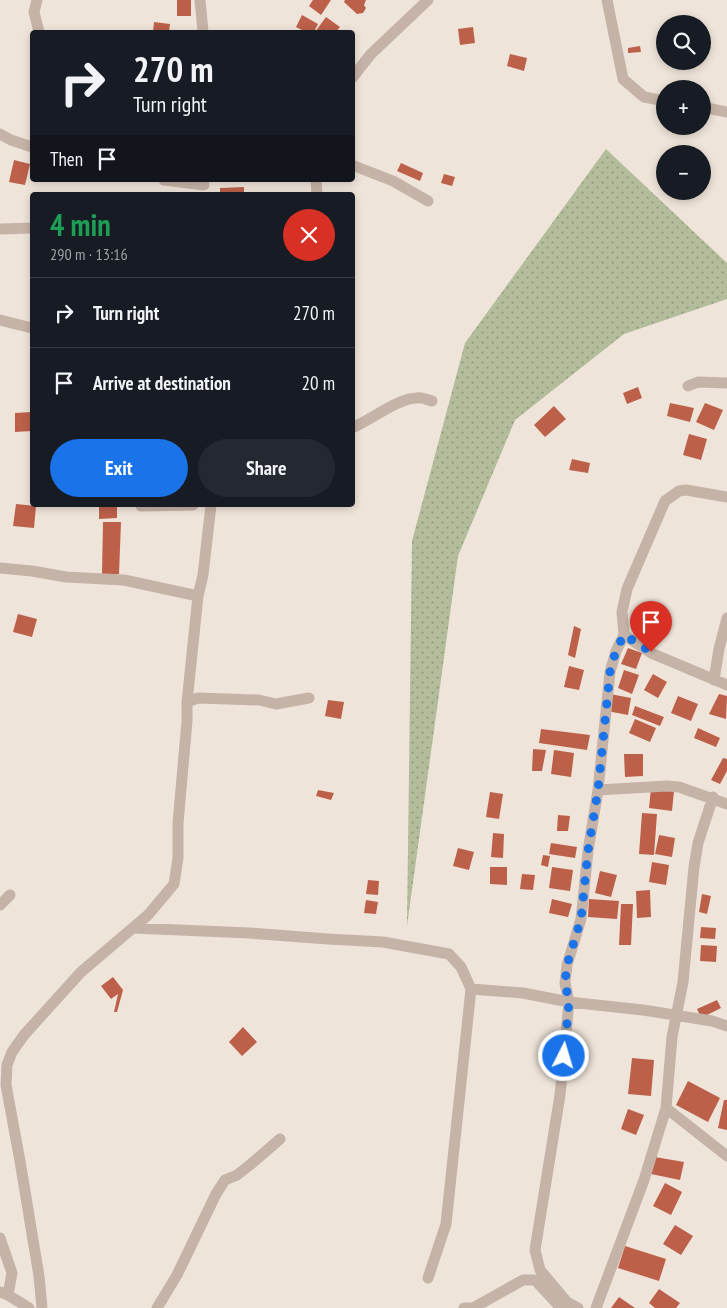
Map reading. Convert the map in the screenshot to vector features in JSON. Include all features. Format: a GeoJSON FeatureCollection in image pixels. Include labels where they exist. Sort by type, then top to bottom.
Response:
{"type":"FeatureCollection","features":[{"type":"Feature","properties":{"kind":"street"},"geometry":{"type":"LineString","coordinates":[[37,0],[34,12],[38,30]]}},
{"type":"Feature","properties":{"kind":"street"},"geometry":{"type":"LineString","coordinates":[[200,0],[203,30]]}},
{"type":"Feature","properties":{"kind":"street"},"geometry":{"type":"LineString","coordinates":[[355,74],[371,54],[428,0]]}},
{"type":"Feature","properties":{"kind":"street"},"geometry":{"type":"LineString","coordinates":[[607,0],[623,79],[644,97],[656,99]]}},
{"type":"Feature","properties":{"kind":"street"},"geometry":{"type":"LineString","coordinates":[[711,109],[727,112]]}},
{"type":"Feature","properties":{"kind":"street"},"geometry":{"type":"LineString","coordinates":[[0,134],[30,146]]}},
{"type":"Feature","properties":{"kind":"street"},"geometry":{"type":"LineString","coordinates":[[355,165],[393,180],[428,201]]}},
{"type":"Feature","properties":{"kind":"street"},"geometry":{"type":"LineString","coordinates":[[175,182],[204,187]]}},
{"type":"Feature","properties":{"kind":"street"},"geometry":{"type":"LineString","coordinates":[[0,229],[30,228]]}},
{"type":"Feature","properties":{"kind":"street"},"geometry":{"type":"LineString","coordinates":[[0,320],[30,328]]}},
{"type":"Feature","properties":{"kind":"street"},"geometry":{"type":"LineString","coordinates":[[688,386],[698,382],[727,383]]}},
{"type":"Feature","properties":{"kind":"street"},"geometry":{"type":"LineString","coordinates":[[355,426],[402,401],[420,397],[432,401]]}},
{"type":"Feature","properties":{"kind":"street"},"geometry":{"type":"LineString","coordinates":[[578,1308],[567,1302],[540,1270],[535,1250],[560,1095],[569,1002],[565,982],[567,965],[581,919],[588,851],[598,790],[610,672],[616,650],[624,635],[622,612],[627,589],[665,500],[679,491],[686,490],[727,497]]}},
{"type":"Feature","properties":{"kind":"street"},"geometry":{"type":"LineString","coordinates":[[42,1308],[39,1276],[4,1068],[24,1035],[74,979],[148,915],[174,884],[178,858],[178,823],[188,721],[187,702],[198,596],[203,575],[211,507]]}},
{"type":"Feature","properties":{"kind":"street"},"geometry":{"type":"LineString","coordinates":[[0,568],[32,571],[66,578],[124,580],[198,596]]}},
{"type":"Feature","properties":{"kind":"street"},"geometry":{"type":"LineString","coordinates":[[714,680],[727,618]]}},
{"type":"Feature","properties":{"kind":"street"},"geometry":{"type":"LineString","coordinates":[[624,635],[651,652],[727,685]]}},
{"type":"Feature","properties":{"kind":"street"},"geometry":{"type":"LineString","coordinates":[[187,702],[198,698],[259,700],[276,704],[309,698]]}},
{"type":"Feature","properties":{"kind":"street"},"geometry":{"type":"LineString","coordinates":[[598,790],[679,787],[727,804]]}},
{"type":"Feature","properties":{"kind":"street"},"geometry":{"type":"LineString","coordinates":[[596,1308],[644,1180],[666,1108],[672,1037],[683,982],[698,843],[713,798]]}},
{"type":"Feature","properties":{"kind":"street"},"geometry":{"type":"LineString","coordinates":[[0,905],[10,895]]}},
{"type":"Feature","properties":{"kind":"street"},"geometry":{"type":"LineString","coordinates":[[133,928],[249,932],[328,940],[383,942],[449,954],[461,967],[471,989],[446,1224],[428,1278]]}},
{"type":"Feature","properties":{"kind":"street"},"geometry":{"type":"LineString","coordinates":[[471,989],[523,993],[569,1002],[643,1010],[712,1021],[727,1026]]}},
{"type":"Feature","properties":{"kind":"street"},"geometry":{"type":"LineString","coordinates":[[666,1108],[727,1156]]}},
{"type":"Feature","properties":{"kind":"street"},"geometry":{"type":"LineString","coordinates":[[157,1308],[177,1274],[225,1180],[237,1175],[280,1139]]}},
{"type":"Feature","properties":{"kind":"street"},"geometry":{"type":"LineString","coordinates":[[0,1238],[12,1273],[4,1294],[29,1308]]}},
{"type":"Feature","properties":{"kind":"street"},"geometry":{"type":"LineString","coordinates":[[464,1308],[474,1308],[523,1280],[535,1280],[561,1308]]}},
{"type":"Feature","properties":{"kind":"green space"},"geometry":{"type":"Polygon","coordinates":[[[606,149],[656,196],[656,200],[660,200],[727,263],[727,299],[624,334],[515,420],[458,556],[407,926],[412,541],[465,343],[606,149]]]}},
{"type":"Feature","properties":{"kind":"building"},"geometry":{"type":"Polygon","coordinates":[[[177,0],[191,0],[191,16],[177,16],[177,0]]]}},
{"type":"Feature","properties":{"kind":"building"},"geometry":{"type":"Polygon","coordinates":[[[313,0],[331,0],[321,15],[309,6],[313,0]]]}},
{"type":"Feature","properties":{"kind":"building"},"geometry":{"type":"Polygon","coordinates":[[[345,0],[366,0],[364,5],[366,8],[363,13],[357,14],[344,2],[345,0]]]}},
{"type":"Feature","properties":{"kind":"building"},"geometry":{"type":"Polygon","coordinates":[[[302,15],[318,24],[315,30],[302,30],[296,27],[302,15]]]}},
{"type":"Feature","properties":{"kind":"building"},"geometry":{"type":"Polygon","coordinates":[[[326,17],[340,27],[338,30],[316,30],[326,17]]]}},
{"type":"Feature","properties":{"kind":"building"},"geometry":{"type":"Polygon","coordinates":[[[154,22],[170,24],[169,30],[153,30],[154,22]]]}},
{"type":"Feature","properties":{"kind":"building"},"geometry":{"type":"Polygon","coordinates":[[[473,27],[475,43],[460,45],[458,29],[473,27]]]}},
{"type":"Feature","properties":{"kind":"building"},"geometry":{"type":"Polygon","coordinates":[[[640,46],[641,52],[628,53],[628,48],[640,46]]]}},
{"type":"Feature","properties":{"kind":"building"},"geometry":{"type":"Polygon","coordinates":[[[510,54],[527,58],[524,71],[507,66],[510,54]]]}},
{"type":"Feature","properties":{"kind":"building"},"geometry":{"type":"Polygon","coordinates":[[[14,160],[30,164],[25,185],[9,182],[14,160]]]}},
{"type":"Feature","properties":{"kind":"building"},"geometry":{"type":"Polygon","coordinates":[[[401,163],[423,173],[420,181],[397,171],[401,163]]]}},
{"type":"Feature","properties":{"kind":"building"},"geometry":{"type":"Polygon","coordinates":[[[444,174],[455,177],[452,186],[441,183],[444,174]]]}},
{"type":"Feature","properties":{"kind":"building"},"geometry":{"type":"Polygon","coordinates":[[[244,187],[244,192],[220,192],[220,188],[244,187]]]}},
{"type":"Feature","properties":{"kind":"building"},"geometry":{"type":"Polygon","coordinates":[[[638,387],[642,398],[627,404],[623,393],[638,387]]]}},
{"type":"Feature","properties":{"kind":"building"},"geometry":{"type":"Polygon","coordinates":[[[670,403],[694,408],[690,422],[667,416],[670,403]]]}},
{"type":"Feature","properties":{"kind":"building"},"geometry":{"type":"Polygon","coordinates":[[[705,403],[723,410],[714,430],[696,422],[705,403]]]}},
{"type":"Feature","properties":{"kind":"building"},"geometry":{"type":"Polygon","coordinates":[[[554,406],[566,419],[545,437],[534,425],[554,406]]]}},
{"type":"Feature","properties":{"kind":"building"},"geometry":{"type":"Polygon","coordinates":[[[30,412],[30,431],[15,432],[15,413],[30,412]]]}},
{"type":"Feature","properties":{"kind":"building"},"geometry":{"type":"Polygon","coordinates":[[[689,434],[707,439],[701,460],[683,455],[689,434]]]}},
{"type":"Feature","properties":{"kind":"building"},"geometry":{"type":"Polygon","coordinates":[[[572,459],[590,463],[588,473],[569,470],[572,459]]]}},
{"type":"Feature","properties":{"kind":"building"},"geometry":{"type":"Polygon","coordinates":[[[16,504],[36,507],[34,528],[13,526],[16,504]]]}},
{"type":"Feature","properties":{"kind":"building"},"geometry":{"type":"Polygon","coordinates":[[[99,507],[117,507],[117,518],[99,519],[99,507]]]}},
{"type":"Feature","properties":{"kind":"building"},"geometry":{"type":"Polygon","coordinates":[[[103,522],[121,522],[119,574],[102,574],[103,522]]]}},
{"type":"Feature","properties":{"kind":"building"},"geometry":{"type":"Polygon","coordinates":[[[18,614],[37,619],[32,637],[13,632],[18,614]]]}},
{"type":"Feature","properties":{"kind":"building"},"geometry":{"type":"Polygon","coordinates":[[[574,626],[581,629],[575,658],[568,655],[574,626]]]}},
{"type":"Feature","properties":{"kind":"building"},"geometry":{"type":"Polygon","coordinates":[[[628,648],[642,653],[636,669],[621,664],[628,648]]]}},
{"type":"Feature","properties":{"kind":"building"},"geometry":{"type":"Polygon","coordinates":[[[569,666],[584,670],[579,690],[564,687],[569,666]]]}},
{"type":"Feature","properties":{"kind":"building"},"geometry":{"type":"Polygon","coordinates":[[[624,670],[639,675],[632,694],[618,688],[624,670]]]}},
{"type":"Feature","properties":{"kind":"building"},"geometry":{"type":"Polygon","coordinates":[[[653,674],[667,682],[658,698],[644,690],[653,674]]]}},
{"type":"Feature","properties":{"kind":"building"},"geometry":{"type":"Polygon","coordinates":[[[610,694],[631,698],[628,715],[607,711],[610,694]]]}},
{"type":"Feature","properties":{"kind":"building"},"geometry":{"type":"Polygon","coordinates":[[[719,694],[727,696],[726,719],[709,714],[719,694]]]}},
{"type":"Feature","properties":{"kind":"building"},"geometry":{"type":"Polygon","coordinates":[[[678,696],[698,704],[691,721],[671,713],[678,696]]]}},
{"type":"Feature","properties":{"kind":"building"},"geometry":{"type":"Polygon","coordinates":[[[328,700],[344,702],[341,719],[325,716],[328,700]]]}},
{"type":"Feature","properties":{"kind":"building"},"geometry":{"type":"Polygon","coordinates":[[[635,706],[664,717],[660,726],[632,715],[635,706]]]}},
{"type":"Feature","properties":{"kind":"building"},"geometry":{"type":"Polygon","coordinates":[[[635,719],[656,728],[650,742],[629,733],[635,719]]]}},
{"type":"Feature","properties":{"kind":"building"},"geometry":{"type":"Polygon","coordinates":[[[698,728],[720,738],[716,747],[694,738],[698,728]]]}},
{"type":"Feature","properties":{"kind":"building"},"geometry":{"type":"Polygon","coordinates":[[[541,729],[590,735],[587,750],[539,743],[541,729]]]}},
{"type":"Feature","properties":{"kind":"building"},"geometry":{"type":"Polygon","coordinates":[[[533,749],[546,750],[542,771],[532,771],[533,749]]]}},
{"type":"Feature","properties":{"kind":"building"},"geometry":{"type":"Polygon","coordinates":[[[554,750],[574,753],[571,777],[551,774],[554,750]]]}},
{"type":"Feature","properties":{"kind":"building"},"geometry":{"type":"Polygon","coordinates":[[[624,754],[643,754],[643,776],[625,777],[624,754]]]}},
{"type":"Feature","properties":{"kind":"building"},"geometry":{"type":"Polygon","coordinates":[[[723,758],[727,759],[727,771],[720,784],[711,780],[723,758]]]}},
{"type":"Feature","properties":{"kind":"building"},"geometry":{"type":"Polygon","coordinates":[[[651,788],[674,791],[672,811],[649,808],[651,788]]]}},
{"type":"Feature","properties":{"kind":"building"},"geometry":{"type":"Polygon","coordinates":[[[318,790],[334,793],[331,800],[316,796],[318,790]]]}},
{"type":"Feature","properties":{"kind":"building"},"geometry":{"type":"Polygon","coordinates":[[[490,792],[503,794],[499,819],[486,817],[490,792]]]}},
{"type":"Feature","properties":{"kind":"building"},"geometry":{"type":"Polygon","coordinates":[[[642,813],[657,814],[654,855],[639,854],[642,813]]]}},
{"type":"Feature","properties":{"kind":"building"},"geometry":{"type":"Polygon","coordinates":[[[558,815],[570,816],[568,831],[557,831],[558,815]]]}},
{"type":"Feature","properties":{"kind":"building"},"geometry":{"type":"Polygon","coordinates":[[[493,833],[504,834],[503,858],[491,857],[493,833]]]}},
{"type":"Feature","properties":{"kind":"building"},"geometry":{"type":"Polygon","coordinates":[[[659,835],[675,838],[672,857],[655,854],[659,835]]]}},
{"type":"Feature","properties":{"kind":"building"},"geometry":{"type":"Polygon","coordinates":[[[551,843],[577,847],[575,858],[549,854],[551,843]]]}},
{"type":"Feature","properties":{"kind":"building"},"geometry":{"type":"Polygon","coordinates":[[[458,848],[474,852],[469,870],[453,866],[458,848]]]}},
{"type":"Feature","properties":{"kind":"building"},"geometry":{"type":"Polygon","coordinates":[[[543,855],[550,856],[548,867],[541,865],[543,855]]]}},
{"type":"Feature","properties":{"kind":"building"},"geometry":{"type":"Polygon","coordinates":[[[652,862],[669,865],[666,885],[649,882],[652,862]]]}},
{"type":"Feature","properties":{"kind":"building"},"geometry":{"type":"Polygon","coordinates":[[[490,867],[507,867],[507,885],[490,884],[490,867]]]}},
{"type":"Feature","properties":{"kind":"building"},"geometry":{"type":"Polygon","coordinates":[[[552,867],[573,870],[570,891],[549,888],[552,867]]]}},
{"type":"Feature","properties":{"kind":"building"},"geometry":{"type":"Polygon","coordinates":[[[600,871],[617,875],[611,897],[595,893],[600,871]]]}},
{"type":"Feature","properties":{"kind":"building"},"geometry":{"type":"Polygon","coordinates":[[[522,874],[535,875],[533,890],[520,889],[522,874]]]}},
{"type":"Feature","properties":{"kind":"building"},"geometry":{"type":"Polygon","coordinates":[[[368,880],[379,881],[378,895],[366,894],[368,880]]]}},
{"type":"Feature","properties":{"kind":"building"},"geometry":{"type":"Polygon","coordinates":[[[650,890],[651,917],[637,918],[636,891],[650,890]]]}},
{"type":"Feature","properties":{"kind":"building"},"geometry":{"type":"Polygon","coordinates":[[[702,894],[711,896],[707,914],[699,912],[702,894]]]}},
{"type":"Feature","properties":{"kind":"building"},"geometry":{"type":"Polygon","coordinates":[[[552,899],[572,904],[568,917],[549,913],[552,899]]]}},
{"type":"Feature","properties":{"kind":"building"},"geometry":{"type":"Polygon","coordinates":[[[589,899],[619,901],[617,919],[588,917],[589,899]]]}},
{"type":"Feature","properties":{"kind":"building"},"geometry":{"type":"Polygon","coordinates":[[[366,900],[378,902],[376,914],[364,913],[366,900]]]}},
{"type":"Feature","properties":{"kind":"building"},"geometry":{"type":"Polygon","coordinates":[[[621,904],[633,904],[631,945],[619,945],[621,904]]]}},
{"type":"Feature","properties":{"kind":"building"},"geometry":{"type":"Polygon","coordinates":[[[701,927],[716,928],[715,939],[700,938],[701,927]]]}},
{"type":"Feature","properties":{"kind":"building"},"geometry":{"type":"Polygon","coordinates":[[[701,945],[717,946],[716,962],[700,961],[701,945]]]}},
{"type":"Feature","properties":{"kind":"building"},"geometry":{"type":"Polygon","coordinates":[[[113,977],[123,990],[117,1012],[114,1012],[118,994],[111,999],[101,986],[113,977]]]}},
{"type":"Feature","properties":{"kind":"building"},"geometry":{"type":"Polygon","coordinates":[[[717,1000],[721,1008],[701,1018],[697,1009],[717,1000]]]}},
{"type":"Feature","properties":{"kind":"building"},"geometry":{"type":"Polygon","coordinates":[[[243,1027],[257,1042],[242,1056],[229,1042],[243,1027]]]}},
{"type":"Feature","properties":{"kind":"building"},"geometry":{"type":"Polygon","coordinates":[[[632,1058],[654,1060],[651,1096],[628,1094],[632,1058]]]}},
{"type":"Feature","properties":{"kind":"building"},"geometry":{"type":"Polygon","coordinates":[[[688,1081],[720,1098],[708,1122],[676,1105],[688,1081]]]}},
{"type":"Feature","properties":{"kind":"building"},"geometry":{"type":"Polygon","coordinates":[[[724,1100],[727,1100],[727,1130],[718,1128],[724,1100]]]}},
{"type":"Feature","properties":{"kind":"building"},"geometry":{"type":"Polygon","coordinates":[[[628,1109],[644,1115],[636,1135],[621,1129],[628,1109]]]}},
{"type":"Feature","properties":{"kind":"building"},"geometry":{"type":"Polygon","coordinates":[[[655,1157],[684,1162],[680,1180],[651,1174],[655,1157]]]}},
{"type":"Feature","properties":{"kind":"building"},"geometry":{"type":"Polygon","coordinates":[[[665,1183],[682,1192],[671,1215],[653,1206],[665,1183]]]}},
{"type":"Feature","properties":{"kind":"building"},"geometry":{"type":"Polygon","coordinates":[[[675,1225],[693,1236],[681,1255],[663,1244],[675,1225]]]}},
{"type":"Feature","properties":{"kind":"building"},"geometry":{"type":"Polygon","coordinates":[[[625,1246],[666,1259],[659,1281],[618,1268],[625,1246]]]}},
{"type":"Feature","properties":{"kind":"building"},"geometry":{"type":"Polygon","coordinates":[[[659,1289],[680,1303],[676,1308],[655,1308],[649,1303],[659,1289]]]}},
{"type":"Feature","properties":{"kind":"building"},"geometry":{"type":"Polygon","coordinates":[[[619,1297],[635,1308],[611,1308],[619,1297]]]}},
{"type":"Feature","properties":{"kind":"route"},"geometry":{"type":"LineString","coordinates":[[564,1056],[569,1002],[565,982],[567,965],[581,919],[584,901],[588,851],[598,790],[610,672],[616,650],[624,635],[651,652]]}}]}
